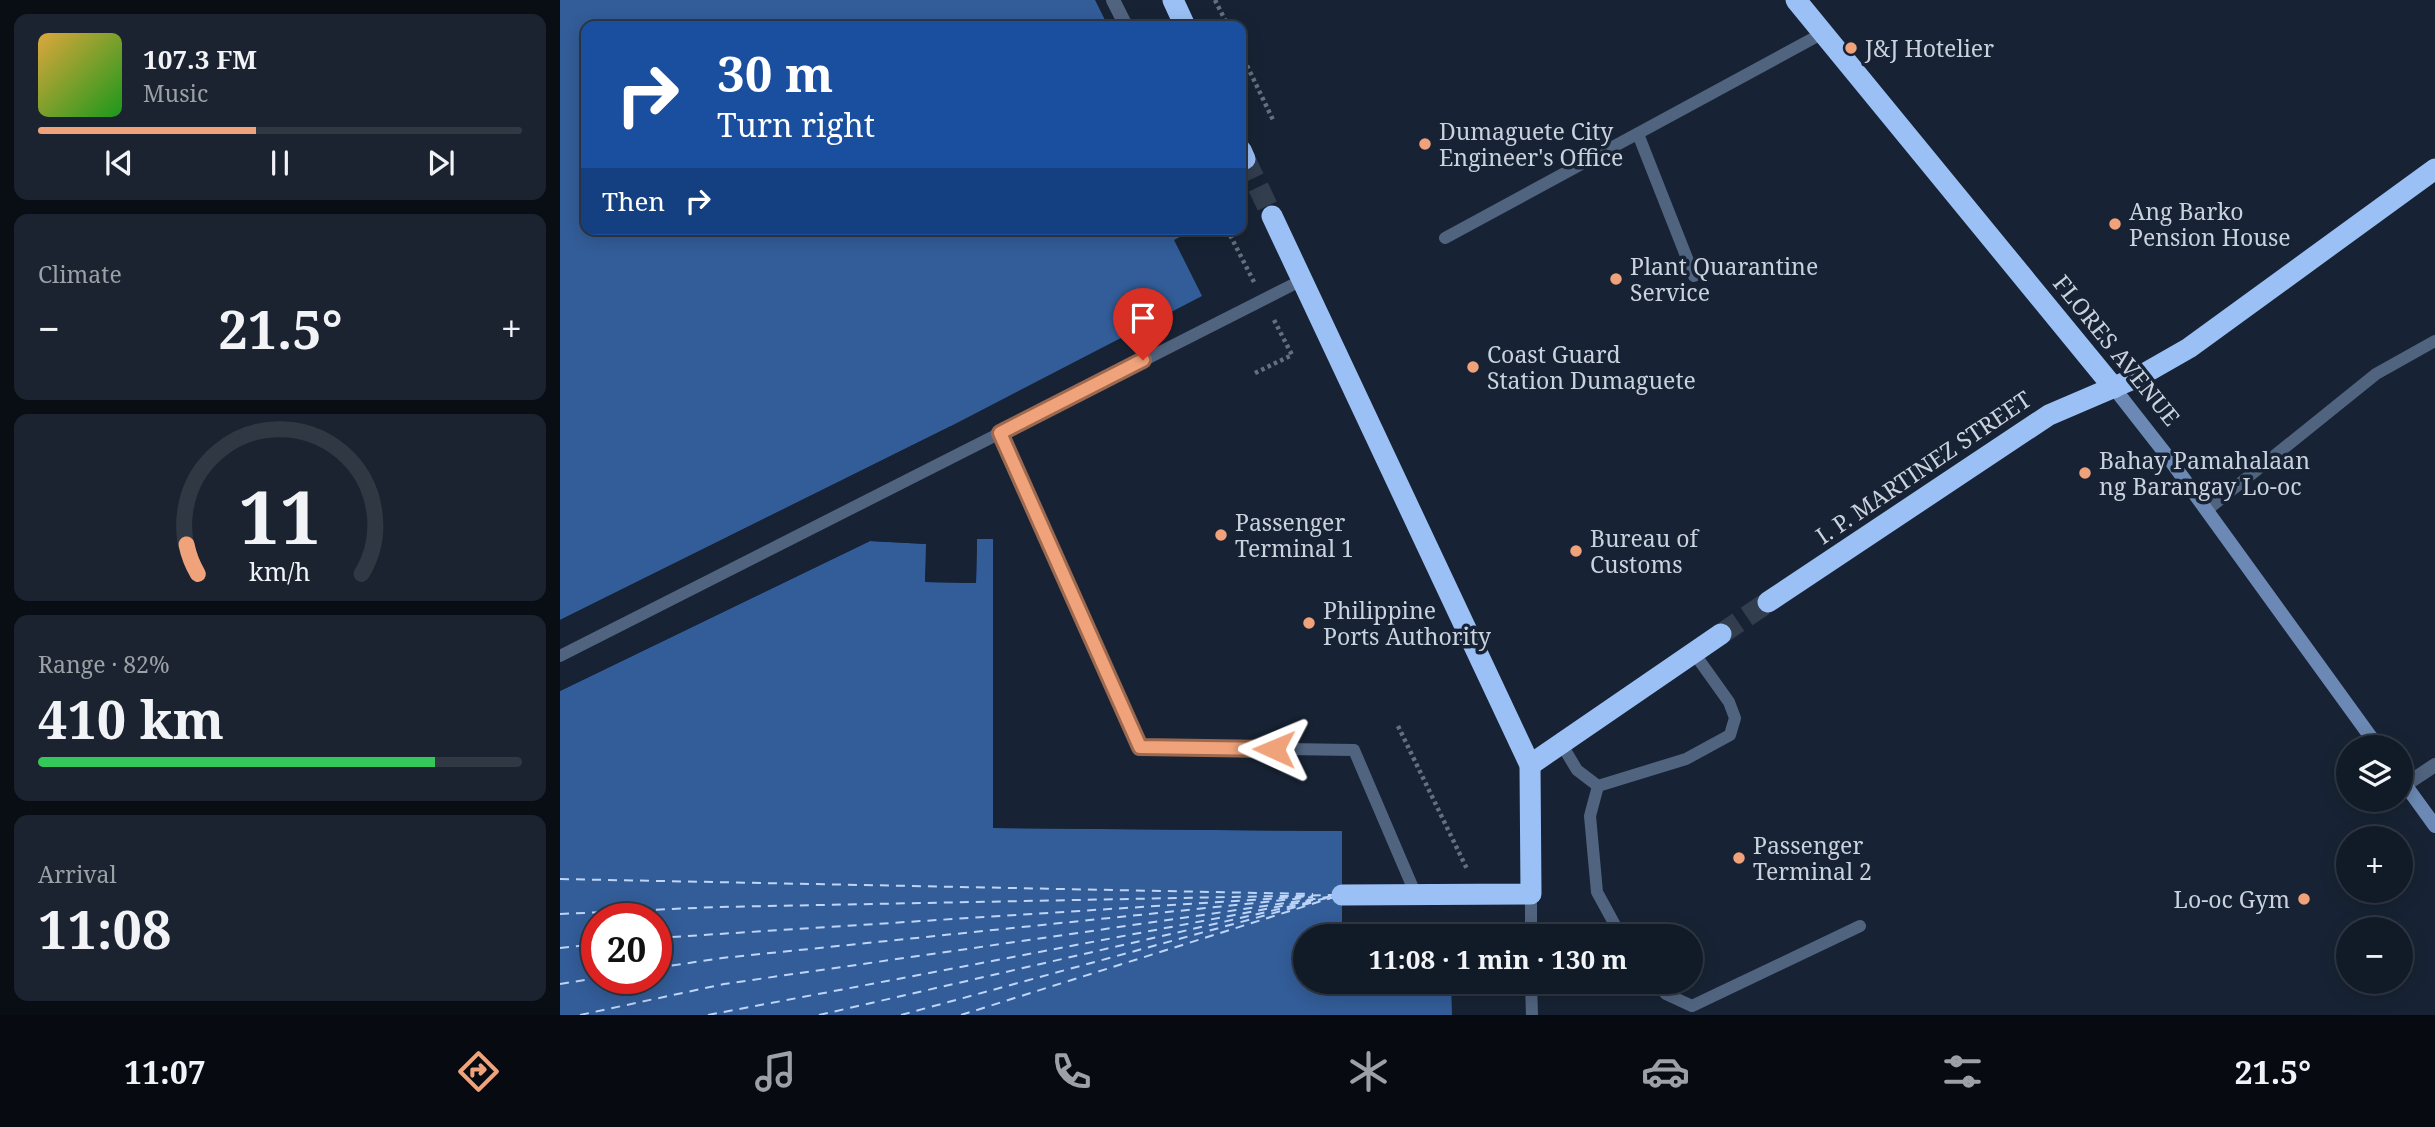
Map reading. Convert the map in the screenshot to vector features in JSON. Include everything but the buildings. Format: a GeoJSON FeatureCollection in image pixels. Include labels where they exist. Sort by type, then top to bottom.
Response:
{"type":"FeatureCollection","features":[{"type":"Feature","properties":{"kind":"highway"},"geometry":{"type":"LineString","coordinates":[[1173,0],[1183,21]]}},
{"type":"Feature","properties":{"kind":"highway","name":"FLORES AVENUE"},"geometry":{"type":"LineString","coordinates":[[1796,0],[2114,388]]}},
{"type":"Feature","properties":{"kind":"highway","name":"I. P. MARTINEZ STREET"},"geometry":{"type":"LineString","coordinates":[[1768,602],[2049,415],[2114,388],[2189,348],[2435,169]]}},
{"type":"Feature","properties":{"kind":"highway"},"geometry":{"type":"LineString","coordinates":[[1272,216],[1530,765],[1531,894],[1342,895]]}},
{"type":"Feature","properties":{"kind":"highway"},"geometry":{"type":"LineString","coordinates":[[1530,765],[1562,746],[1721,634]]}},
{"type":"Feature","properties":{"kind":"main road","name":"FLORES AVENUE"},"geometry":{"type":"LineString","coordinates":[[2114,388],[2207,510],[2369,735]]}},
{"type":"Feature","properties":{"kind":"main road"},"geometry":{"type":"LineString","coordinates":[[2413,796],[2435,826]]}},
{"type":"Feature","properties":{"kind":"street"},"geometry":{"type":"LineString","coordinates":[[1113,0],[1124,21]]}},
{"type":"Feature","properties":{"kind":"street"},"geometry":{"type":"LineString","coordinates":[[2413,777],[2435,765]]}},
{"type":"Feature","properties":{"kind":"lane"},"geometry":{"type":"LineString","coordinates":[[1445,238],[1823,33]]}},
{"type":"Feature","properties":{"kind":"lane"},"geometry":{"type":"LineString","coordinates":[[1637,134],[1694,276]]}},
{"type":"Feature","properties":{"kind":"lane"},"geometry":{"type":"LineString","coordinates":[[560,656],[1302,280]]}},
{"type":"Feature","properties":{"kind":"lane"},"geometry":{"type":"LineString","coordinates":[[2207,510],[2376,374],[2435,341]]}},
{"type":"Feature","properties":{"kind":"lane"},"geometry":{"type":"LineString","coordinates":[[1000,433],[1140,747],[1354,750],[1416,895]]}},
{"type":"Feature","properties":{"kind":"lane"},"geometry":{"type":"LineString","coordinates":[[1598,786],[1686,759],[1730,735],[1735,718],[1729,702],[1694,653]]}},
{"type":"Feature","properties":{"kind":"lane"},"geometry":{"type":"LineString","coordinates":[[1562,746],[1577,770],[1598,786]]}},
{"type":"Feature","properties":{"kind":"lane"},"geometry":{"type":"LineString","coordinates":[[1598,786],[1590,817],[1597,892],[1614,924]]}},
{"type":"Feature","properties":{"kind":"lane"},"geometry":{"type":"LineString","coordinates":[[1531,894],[1531,924]]}},
{"type":"Feature","properties":{"kind":"lane"},"geometry":{"type":"LineString","coordinates":[[1666,994],[1692,1006],[1860,926]]}},
{"type":"Feature","properties":{"kind":"lane"},"geometry":{"type":"LineString","coordinates":[[1531,994],[1532,1015]]}},
{"type":"Feature","properties":{"kind":"path"},"geometry":{"type":"LineString","coordinates":[[1215,0],[1226,21]]}},
{"type":"Feature","properties":{"kind":"path"},"geometry":{"type":"LineString","coordinates":[[1246,63],[1274,122]]}},
{"type":"Feature","properties":{"kind":"path"},"geometry":{"type":"LineString","coordinates":[[1398,726],[1479,895]]}},
{"type":"Feature","properties":{"kind":"water"},"geometry":{"type":"Polygon","coordinates":[[[560,0],[1095,0],[1106,21],[581,21],[581,235],[1184,235],[1174,240],[1202,296],[951,426],[560,620],[560,0]]]}},
{"type":"Feature","properties":{"kind":"water"},"geometry":{"type":"Polygon","coordinates":[[[977,539],[993,539],[993,828],[1342,831],[1342,924],[1293,924],[1293,994],[1451,994],[1452,1015],[560,1015],[560,691],[870,541],[927,544],[925,582],[976,583],[977,539]]]}},
{"type":"Feature","properties":{"kind":"pier"},"geometry":{"type":"Polygon","coordinates":[[[951,426],[952,429],[560,623],[560,620],[951,426]]]}},
{"type":"Feature","properties":{"kind":"pier"},"geometry":{"type":"Polygon","coordinates":[[[976,536],[992,536],[996,539],[996,825],[1342,827],[1342,831],[993,828],[993,539],[977,539],[976,583],[925,582],[926,544],[870,541],[560,691],[560,687],[869,538],[928,540],[929,579],[973,580],[973,539],[976,536]]]}},
{"type":"Feature","properties":{"kind":"ferry route"},"geometry":{"type":"LineString","coordinates":[[560,879],[1313,894]]}},
{"type":"Feature","properties":{"kind":"ferry route"},"geometry":{"type":"LineString","coordinates":[[560,914],[717,907],[1334,895]]}},
{"type":"Feature","properties":{"kind":"ferry route"},"geometry":{"type":"LineString","coordinates":[[672,937],[1313,896]]}},
{"type":"Feature","properties":{"kind":"ferry route"},"geometry":{"type":"LineString","coordinates":[[580,1015],[724,984],[1334,896]]}},
{"type":"Feature","properties":{"kind":"ferry route"},"geometry":{"type":"LineString","coordinates":[[672,966],[722,958],[1313,897]]}},
{"type":"Feature","properties":{"kind":"ferry route"},"geometry":{"type":"LineString","coordinates":[[961,1015],[1334,897]]}},
{"type":"Feature","properties":{"kind":"ferry route"},"geometry":{"type":"LineString","coordinates":[[819,1015],[1327,898]]}},
{"type":"Feature","properties":{"kind":"ferry route"},"geometry":{"type":"LineString","coordinates":[[708,1015],[1313,900]]}},
{"type":"Feature","properties":{"kind":"ferry route"},"geometry":{"type":"LineString","coordinates":[[901,1015],[1314,902]]}},
{"type":"Feature","properties":{"kind":"ferry route"},"geometry":{"type":"LineString","coordinates":[[560,948],[581,946]]}},
{"type":"Feature","properties":{"kind":"ferry route"},"geometry":{"type":"LineString","coordinates":[[560,984],[581,981]]}},
{"type":"Feature","properties":{"kind":"tunnel"},"geometry":{"type":"LineString","coordinates":[[1246,161],[1272,216]]}},
{"type":"Feature","properties":{"kind":"tunnel"},"geometry":{"type":"LineString","coordinates":[[1721,634],[1768,602]]}},
{"type":"Feature","properties":{"kind":"place","name":"J&J Hotelier"},"geometry":{"type":"Point","coordinates":[1851,48]}},
{"type":"Feature","properties":{"kind":"place","name":"Dumaguete City Engineer's Office"},"geometry":{"type":"Point","coordinates":[1425,144]}},
{"type":"Feature","properties":{"kind":"place","name":"Ang Barko Pension House"},"geometry":{"type":"Point","coordinates":[2115,224]}},
{"type":"Feature","properties":{"kind":"place","name":"Plant Quarantine Service"},"geometry":{"type":"Point","coordinates":[1616,279]}},
{"type":"Feature","properties":{"kind":"place","name":"Coast Guard Station Dumaguete"},"geometry":{"type":"Point","coordinates":[1473,367]}},
{"type":"Feature","properties":{"kind":"place","name":"Bahay Pamahalaan ng Barangay Lo-oc"},"geometry":{"type":"Point","coordinates":[2085,473]}},
{"type":"Feature","properties":{"kind":"place","name":"Passenger Terminal 1"},"geometry":{"type":"Point","coordinates":[1221,535]}},
{"type":"Feature","properties":{"kind":"place","name":"Bureau of Customs"},"geometry":{"type":"Point","coordinates":[1576,551]}},
{"type":"Feature","properties":{"kind":"place","name":"Philippine Ports Authority"},"geometry":{"type":"Point","coordinates":[1309,623]}},
{"type":"Feature","properties":{"kind":"place","name":"Passenger Terminal 2"},"geometry":{"type":"Point","coordinates":[1739,858]}},
{"type":"Feature","properties":{"kind":"place","name":"Lo-oc Gym"},"geometry":{"type":"Point","coordinates":[2304,899]}},
{"type":"Feature","properties":{"kind":"route"},"geometry":{"type":"LineString","coordinates":[[1143,360],[1000,433],[1140,747],[1274,749]]}}]}
